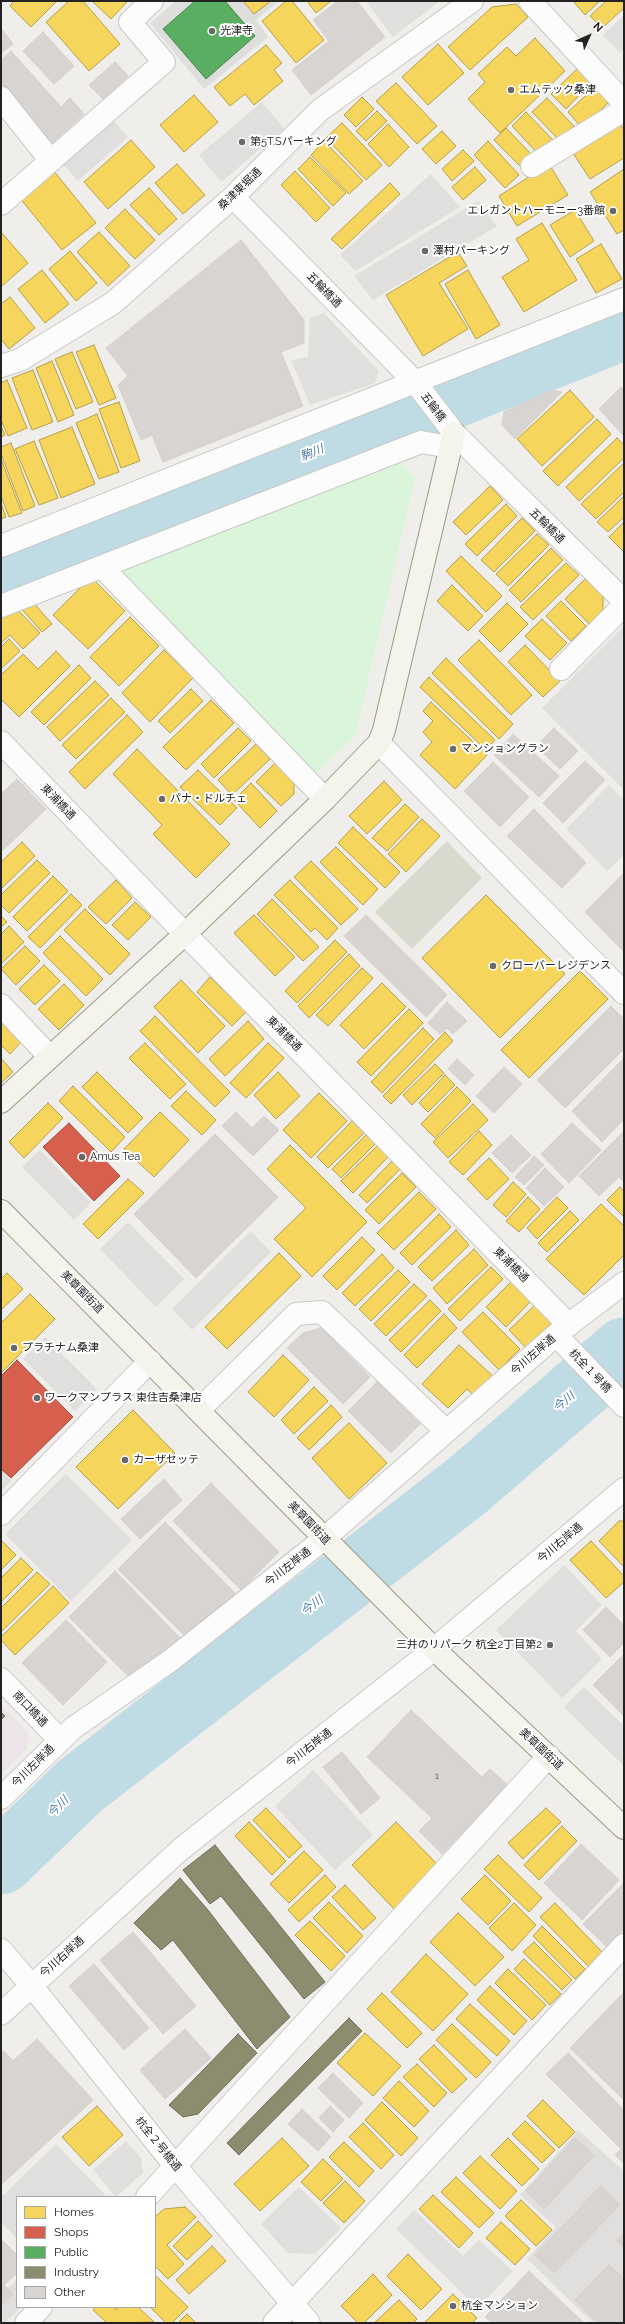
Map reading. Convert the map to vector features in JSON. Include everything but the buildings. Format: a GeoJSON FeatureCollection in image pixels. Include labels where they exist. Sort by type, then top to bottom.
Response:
{"type":"FeatureCollection","features":[{"type":"Feature","properties":{"kind":"street"},"geometry":{"type":"LineString","coordinates":[[1,204],[164,62],[130,22],[152,1]]}},
{"type":"Feature","properties":{"kind":"street","name":"桑津東堀通"},"geometry":{"type":"LineString","coordinates":[[1,366],[20,360],[113,303],[233,197],[320,110],[472,1]]}},
{"type":"Feature","properties":{"kind":"street"},"geometry":{"type":"LineString","coordinates":[[530,1],[624,103]]}},
{"type":"Feature","properties":{"kind":"street"},"geometry":{"type":"LineString","coordinates":[[1,98],[51,160]]}},
{"type":"Feature","properties":{"kind":"street"},"geometry":{"type":"LineString","coordinates":[[532,166],[624,110]]}},
{"type":"Feature","properties":{"kind":"street","name":"五輪橋通"},"geometry":{"type":"LineString","coordinates":[[233,197],[417,385]]}},
{"type":"Feature","properties":{"kind":"street"},"geometry":{"type":"LineString","coordinates":[[1,546],[417,385],[624,299]]}},
{"type":"Feature","properties":{"kind":"street","name":"五輪橋"},"geometry":{"type":"LineString","coordinates":[[417,385],[450,435]]}},
{"type":"Feature","properties":{"kind":"street"},"geometry":{"type":"LineString","coordinates":[[1,606],[421,442],[450,435],[384,730],[379,744],[325,800],[185,934],[1,1102]]}},
{"type":"Feature","properties":{"kind":"street","name":"五輪橋通"},"geometry":{"type":"LineString","coordinates":[[450,435],[624,601]]}},
{"type":"Feature","properties":{"kind":"street"},"geometry":{"type":"LineString","coordinates":[[102,567],[325,800]]}},
{"type":"Feature","properties":{"kind":"street"},"geometry":{"type":"LineString","coordinates":[[561,669],[624,605]]}},
{"type":"Feature","properties":{"kind":"street","name":"東浦橋通"},"geometry":{"type":"LineString","coordinates":[[1,742],[562,1330]]}},
{"type":"Feature","properties":{"kind":"street"},"geometry":{"type":"LineString","coordinates":[[379,744],[624,993]]}},
{"type":"Feature","properties":{"kind":"street"},"geometry":{"type":"LineString","coordinates":[[1,1005],[50,1057]]}},
{"type":"Feature","properties":{"kind":"street","name":"美章園街道"},"geometry":{"type":"LineString","coordinates":[[1,1211],[434,1649],[624,1828]]}},
{"type":"Feature","properties":{"kind":"street","name":"今川左岸通"},"geometry":{"type":"LineString","coordinates":[[1,1798],[73,1728],[170,1661],[331,1545],[446,1431],[562,1330],[624,1282]]}},
{"type":"Feature","properties":{"kind":"street"},"geometry":{"type":"LineString","coordinates":[[199,1410],[296,1314],[322,1312],[446,1431]]}},
{"type":"Feature","properties":{"kind":"street","name":"杭全１号橋"},"geometry":{"type":"LineString","coordinates":[[562,1330],[624,1406]]}},
{"type":"Feature","properties":{"kind":"street"},"geometry":{"type":"LineString","coordinates":[[1,1514],[150,1361]]}},
{"type":"Feature","properties":{"kind":"street","name":"今川右岸通"},"geometry":{"type":"LineString","coordinates":[[1,2014],[181,1849],[434,1649],[624,1488]]}},
{"type":"Feature","properties":{"kind":"street","name":"南口橋通"},"geometry":{"type":"LineString","coordinates":[[1,1679],[60,1740]]}},
{"type":"Feature","properties":{"kind":"street"},"geometry":{"type":"LineString","coordinates":[[148,2196],[176,2167],[548,1756]]}},
{"type":"Feature","properties":{"kind":"street"},"geometry":{"type":"LineString","coordinates":[[274,2323],[624,1946]]}},
{"type":"Feature","properties":{"kind":"street","name":"杭全２号橋通"},"geometry":{"type":"LineString","coordinates":[[6,1956],[31,1985],[176,2167],[309,2323]]}},
{"type":"Feature","properties":{"kind":"street"},"geometry":{"type":"LineString","coordinates":[[26,2323],[40,2308]]}},
{"type":"Feature","properties":{"kind":"shaded area"},"geometry":{"type":"Polygon","coordinates":[[[176,1],[279,1],[256,20],[268,37],[204,89],[150,23],[176,1]]]}},
{"type":"Feature","properties":{"kind":"shaded area"},"geometry":{"type":"Polygon","coordinates":[[[366,1],[440,1],[393,37],[366,1]]]}},
{"type":"Feature","properties":{"kind":"shaded area"},"geometry":{"type":"Polygon","coordinates":[[[624,15],[624,49],[620,53],[603,35],[624,15]]]}},
{"type":"Feature","properties":{"kind":"shaded area","name":"第5T.Sパーキング"},"geometry":{"type":"Polygon","coordinates":[[[262,102],[284,129],[221,182],[199,155],[262,102]]]}},
{"type":"Feature","properties":{"kind":"shaded area"},"geometry":{"type":"Polygon","coordinates":[[[110,117],[128,137],[78,181],[60,161],[110,117]]]}},
{"type":"Feature","properties":{"kind":"shaded area"},"geometry":{"type":"Polygon","coordinates":[[[431,174],[460,207],[355,271],[340,255],[431,174]]]}},
{"type":"Feature","properties":{"kind":"shaded area","name":"澤村パーキング"},"geometry":{"type":"Polygon","coordinates":[[[478,201],[497,226],[373,300],[354,276],[478,201]]]}},
{"type":"Feature","properties":{"kind":"shaded area"},"geometry":{"type":"Polygon","coordinates":[[[324,313],[379,371],[375,383],[310,405],[291,360],[308,357],[310,318],[324,313]]]}},
{"type":"Feature","properties":{"kind":"shaded area"},"geometry":{"type":"Polygon","coordinates":[[[623,627],[624,628],[624,790],[542,708],[623,627]]]}},
{"type":"Feature","properties":{"kind":"shaded area"},"geometry":{"type":"Polygon","coordinates":[[[609,785],[624,800],[624,855],[607,871],[566,829],[609,785]]]}},
{"type":"Feature","properties":{"kind":"shaded area"},"geometry":{"type":"Polygon","coordinates":[[[447,841],[482,878],[412,949],[375,912],[447,841]]]}},
{"type":"Feature","properties":{"kind":"shaded area"},"geometry":{"type":"Polygon","coordinates":[[[40,1150],[91,1203],[74,1220],[22,1167],[40,1150]]]}},
{"type":"Feature","properties":{"kind":"shaded area"},"geometry":{"type":"Polygon","coordinates":[[[128,1222],[184,1279],[156,1307],[100,1249],[128,1222]]]}},
{"type":"Feature","properties":{"kind":"shaded area"},"geometry":{"type":"Polygon","coordinates":[[[251,1231],[271,1252],[192,1330],[172,1309],[251,1231]]]}},
{"type":"Feature","properties":{"kind":"shaded area"},"geometry":{"type":"Polygon","coordinates":[[[45,1337],[97,1389],[75,1411],[23,1359],[45,1337]]]}},
{"type":"Feature","properties":{"kind":"shaded area"},"geometry":{"type":"Polygon","coordinates":[[[1,1470],[11,1481],[1,1491],[1,1470]]]}},
{"type":"Feature","properties":{"kind":"shaded area"},"geometry":{"type":"Polygon","coordinates":[[[66,1474],[132,1540],[71,1601],[5,1534],[66,1474]]]}},
{"type":"Feature","properties":{"kind":"shaded area","name":"三井のリパーク 杭全2丁目第2"},"geometry":{"type":"Polygon","coordinates":[[[564,1565],[602,1605],[576,1631],[602,1659],[562,1698],[496,1630],[564,1565]]]}},
{"type":"Feature","properties":{"kind":"shaded area"},"geometry":{"type":"Polygon","coordinates":[[[584,1687],[624,1726],[624,1766],[564,1707],[584,1687]]]}},
{"type":"Feature","properties":{"kind":"shaded area"},"geometry":{"type":"Polygon","coordinates":[[[1,1705],[28,1732],[27,1749],[1,1774],[1,1705]]]}},
{"type":"Feature","properties":{"kind":"shaded area"},"geometry":{"type":"Polygon","coordinates":[[[313,1770],[373,1835],[335,1870],[275,1806],[313,1770]]]}},
{"type":"Feature","properties":{"kind":"shaded area"},"geometry":{"type":"Polygon","coordinates":[[[578,2130],[624,2171],[624,2323],[593,2323],[527,2259],[556,2227],[520,2195],[578,2130]]]}},
{"type":"Feature","properties":{"kind":"shaded area"},"geometry":{"type":"Polygon","coordinates":[[[126,2141],[141,2158],[143,2173],[117,2196],[115,2196],[93,2170],[126,2141]]]}},
{"type":"Feature","properties":{"kind":"shaded area"},"geometry":{"type":"Polygon","coordinates":[[[56,2144],[106,2196],[16,2196],[16,2238],[1,2222],[1,2197],[56,2144]]]}},
{"type":"Feature","properties":{"kind":"shaded area"},"geometry":{"type":"Polygon","coordinates":[[[299,2187],[341,2228],[315,2254],[288,2253],[261,2224],[299,2187]]]}},
{"type":"Feature","properties":{"kind":"shaded area"},"geometry":{"type":"Polygon","coordinates":[[[414,2210],[463,2256],[479,2240],[513,2271],[478,2308],[396,2229],[414,2210]]]}},
{"type":"Feature","properties":{"kind":"shaded area"},"geometry":{"type":"Polygon","coordinates":[[[16,2280],[16,2308],[20,2308],[5,2323],[1,2323],[1,2295],[16,2280]]]}},
{"type":"Feature","properties":{"kind":"green space"},"geometry":{"type":"Polygon","coordinates":[[[398,459],[415,478],[355,736],[319,771],[315,772],[116,568],[398,459]]]}},
{"type":"Feature","properties":{"kind":"waterway","name":"駒川"},"geometry":{"type":"LineString","coordinates":[[1,578],[624,327]]}},
{"type":"Feature","properties":{"kind":"waterway","name":"今川"},"geometry":{"type":"LineString","coordinates":[[1,1862],[80,1786],[468,1485],[624,1350]]}},
{"type":"Feature","properties":{"kind":"place","name":"光津寺"},"geometry":{"type":"Point","coordinates":[212,31]}},
{"type":"Feature","properties":{"kind":"place","name":"エムテック桑津"},"geometry":{"type":"Point","coordinates":[511,90]}},
{"type":"Feature","properties":{"kind":"place","name":"第5T.Sパーキング"},"geometry":{"type":"Point","coordinates":[242,142]}},
{"type":"Feature","properties":{"kind":"place","name":"エレガントハーモニー3番館"},"geometry":{"type":"Point","coordinates":[613,211]}},
{"type":"Feature","properties":{"kind":"place","name":"澤村パーキング"},"geometry":{"type":"Point","coordinates":[425,251]}},
{"type":"Feature","properties":{"kind":"place","name":"マンショングラン"},"geometry":{"type":"Point","coordinates":[453,749]}},
{"type":"Feature","properties":{"kind":"place","name":"パナ・ドルチェ"},"geometry":{"type":"Point","coordinates":[162,799]}},
{"type":"Feature","properties":{"kind":"place","name":"クローバーレジデンス"},"geometry":{"type":"Point","coordinates":[493,966]}},
{"type":"Feature","properties":{"kind":"place","name":"Amus Tea"},"geometry":{"type":"Point","coordinates":[82,1157]}},
{"type":"Feature","properties":{"kind":"place","name":"プラチナム桑津"},"geometry":{"type":"Point","coordinates":[14,1348]}},
{"type":"Feature","properties":{"kind":"place","name":"ワークマンプラス 東住吉桑津店"},"geometry":{"type":"Point","coordinates":[37,1398]}},
{"type":"Feature","properties":{"kind":"place","name":"カーザセッテ"},"geometry":{"type":"Point","coordinates":[125,1460]}},
{"type":"Feature","properties":{"kind":"place","name":"三井のリパーク 杭全2丁目第2"},"geometry":{"type":"Point","coordinates":[550,1645]}},
{"type":"Feature","properties":{"kind":"place","name":"杭全マンション"},"geometry":{"type":"Point","coordinates":[453,2306]}}]}
